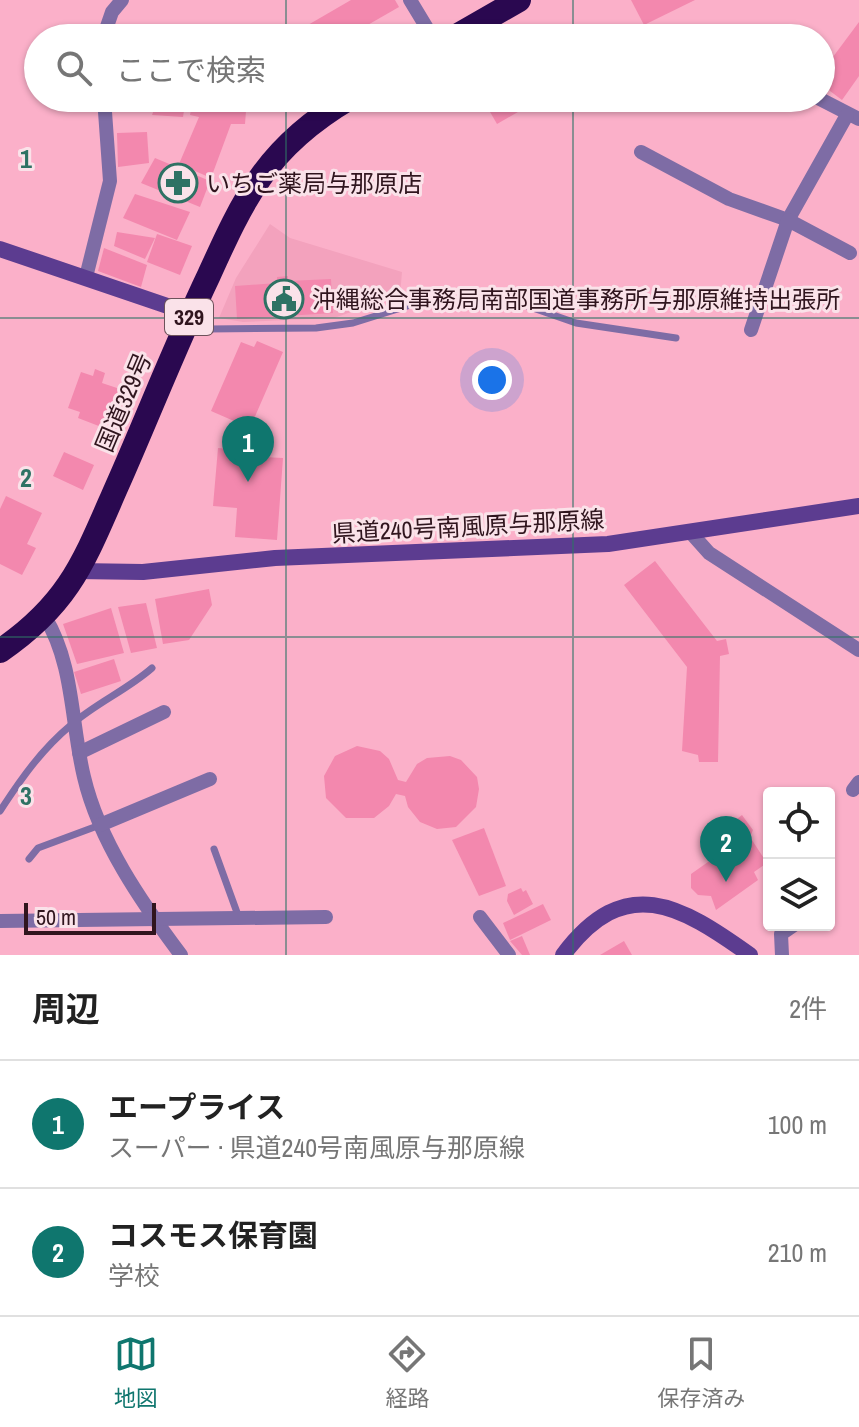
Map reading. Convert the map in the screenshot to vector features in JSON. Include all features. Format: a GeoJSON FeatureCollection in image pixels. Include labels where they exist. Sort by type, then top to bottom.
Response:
{"type":"FeatureCollection","features":[{"type":"Feature","properties":{"kind":"highway"},"geometry":{"type":"LineString","coordinates":[[477,24],[519,0]]}},
{"type":"Feature","properties":{"kind":"highway","name":"国道329号"},"geometry":{"type":"LineString","coordinates":[[0,651],[45,617],[77,571],[191,314],[239,212],[261,176],[289,144],[331,112]]}},
{"type":"Feature","properties":{"kind":"main road"},"geometry":{"type":"LineString","coordinates":[[0,249],[191,314]]}},
{"type":"Feature","properties":{"kind":"main road","name":"県道240号南風原与那原線"},"geometry":{"type":"LineString","coordinates":[[77,571],[143,572],[275,558],[512,550],[692,534],[859,506]]}},
{"type":"Feature","properties":{"kind":"main road"},"geometry":{"type":"LineString","coordinates":[[563,955],[601,917],[629,903],[646,902],[674,908],[717,931],[750,955]]}},
{"type":"Feature","properties":{"kind":"street"},"geometry":{"type":"LineString","coordinates":[[108,6],[122,0]]}},
{"type":"Feature","properties":{"kind":"street"},"geometry":{"type":"LineString","coordinates":[[410,0],[425,24]]}},
{"type":"Feature","properties":{"kind":"street"},"geometry":{"type":"LineString","coordinates":[[751,330],[788,220],[853,117],[835,107]]}},
{"type":"Feature","properties":{"kind":"street"},"geometry":{"type":"LineString","coordinates":[[86,277],[110,181],[105,112]]}},
{"type":"Feature","properties":{"kind":"street"},"geometry":{"type":"LineString","coordinates":[[641,152],[729,199],[788,220],[850,253]]}},
{"type":"Feature","properties":{"kind":"street"},"geometry":{"type":"LineString","coordinates":[[692,534],[709,553],[859,650]]}},
{"type":"Feature","properties":{"kind":"street"},"geometry":{"type":"LineString","coordinates":[[45,617],[63,652],[79,753],[100,825],[154,919],[181,955]]}},
{"type":"Feature","properties":{"kind":"street"},"geometry":{"type":"LineString","coordinates":[[79,753],[164,712]]}},
{"type":"Feature","properties":{"kind":"street"},"geometry":{"type":"LineString","coordinates":[[100,825],[210,779]]}},
{"type":"Feature","properties":{"kind":"street"},"geometry":{"type":"LineString","coordinates":[[0,921],[326,917]]}},
{"type":"Feature","properties":{"kind":"street"},"geometry":{"type":"LineString","coordinates":[[480,917],[509,955]]}},
{"type":"Feature","properties":{"kind":"street"},"geometry":{"type":"LineString","coordinates":[[782,955],[781,934],[785,931]]}},
{"type":"Feature","properties":{"kind":"lane"},"geometry":{"type":"LineString","coordinates":[[764,293],[807,303]]}},
{"type":"Feature","properties":{"kind":"lane"},"geometry":{"type":"LineString","coordinates":[[191,314],[208,329],[316,328],[353,323],[417,303],[510,300],[576,323],[676,338]]}},
{"type":"Feature","properties":{"kind":"lane"},"geometry":{"type":"LineString","coordinates":[[0,811],[33,761],[73,723],[126,690],[152,668]]}},
{"type":"Feature","properties":{"kind":"lane"},"geometry":{"type":"LineString","coordinates":[[29,859],[38,848],[100,825]]}},
{"type":"Feature","properties":{"kind":"lane"},"geometry":{"type":"LineString","coordinates":[[214,849],[239,918]]}},
{"type":"Feature","properties":{"kind":"shaded area"},"geometry":{"type":"Polygon","coordinates":[[[270,224],[290,238],[402,272],[400,295],[334,318],[243,322],[219,318],[236,278],[270,224]]]}},
{"type":"Feature","properties":{"kind":"building"},"geometry":{"type":"Polygon","coordinates":[[[351,0],[395,0],[399,7],[369,24],[310,24],[351,0]]]}},
{"type":"Feature","properties":{"kind":"building"},"geometry":{"type":"Polygon","coordinates":[[[631,0],[695,0],[646,24],[631,0]]]}},
{"type":"Feature","properties":{"kind":"building"},"geometry":{"type":"Polygon","coordinates":[[[859,22],[859,76],[842,100],[835,95],[835,54],[859,22]]]}},
{"type":"Feature","properties":{"kind":"building"},"geometry":{"type":"Polygon","coordinates":[[[153,112],[184,112],[183,117],[152,115],[153,112]]]}},
{"type":"Feature","properties":{"kind":"building"},"geometry":{"type":"Polygon","coordinates":[[[191,112],[246,112],[245,124],[231,124],[211,178],[179,164],[199,117],[190,115],[191,112]]]}},
{"type":"Feature","properties":{"kind":"building"},"geometry":{"type":"Polygon","coordinates":[[[490,112],[518,112],[497,124],[490,112]]]}},
{"type":"Feature","properties":{"kind":"building"},"geometry":{"type":"Polygon","coordinates":[[[147,132],[149,163],[118,167],[117,133],[147,132]]]}},
{"type":"Feature","properties":{"kind":"building"},"geometry":{"type":"Polygon","coordinates":[[[155,158],[210,181],[200,207],[141,183],[155,158]]]}},
{"type":"Feature","properties":{"kind":"building"},"geometry":{"type":"Polygon","coordinates":[[[135,194],[190,212],[177,240],[123,218],[135,194]]]}},
{"type":"Feature","properties":{"kind":"building"},"geometry":{"type":"Polygon","coordinates":[[[117,232],[155,238],[145,259],[114,246],[117,232]]]}},
{"type":"Feature","properties":{"kind":"building"},"geometry":{"type":"Polygon","coordinates":[[[157,234],[192,246],[180,275],[147,262],[157,234]]]}},
{"type":"Feature","properties":{"kind":"building"},"geometry":{"type":"Polygon","coordinates":[[[104,248],[147,265],[141,287],[98,271],[104,248]]]}},
{"type":"Feature","properties":{"kind":"building","name":"沖縄総合事務局南部国道事務所与那原維持出張所"},"geometry":{"type":"Polygon","coordinates":[[[288,276],[288,281],[331,279],[333,313],[237,319],[235,286],[277,283],[277,277],[288,276]]]}},
{"type":"Feature","properties":{"kind":"building"},"geometry":{"type":"Polygon","coordinates":[[[257,341],[283,352],[250,428],[211,411],[241,342],[254,347],[257,341]]]}},
{"type":"Feature","properties":{"kind":"building"},"geometry":{"type":"Polygon","coordinates":[[[95,369],[105,373],[102,383],[123,390],[112,420],[107,419],[104,428],[78,418],[80,412],[68,408],[81,372],[93,376],[95,369]]]}},
{"type":"Feature","properties":{"kind":"building"},"geometry":{"type":"Polygon","coordinates":[[[218,448],[230,449],[229,455],[283,458],[277,540],[235,537],[237,508],[213,506],[218,448]]]}},
{"type":"Feature","properties":{"kind":"building"},"geometry":{"type":"Polygon","coordinates":[[[64,452],[94,465],[83,490],[53,476],[64,452]]]}},
{"type":"Feature","properties":{"kind":"building"},"geometry":{"type":"Polygon","coordinates":[[[6,496],[42,513],[27,544],[36,548],[22,575],[0,564],[0,509],[6,496]]]}},
{"type":"Feature","properties":{"kind":"building"},"geometry":{"type":"Polygon","coordinates":[[[655,561],[717,641],[726,639],[729,654],[720,656],[718,762],[699,762],[698,755],[682,751],[687,667],[624,585],[655,561]]]}},
{"type":"Feature","properties":{"kind":"building"},"geometry":{"type":"Polygon","coordinates":[[[209,589],[212,605],[189,640],[163,644],[155,599],[209,589]]]}},
{"type":"Feature","properties":{"kind":"building"},"geometry":{"type":"Polygon","coordinates":[[[146,603],[157,648],[131,653],[118,607],[146,603]]]}},
{"type":"Feature","properties":{"kind":"building"},"geometry":{"type":"Polygon","coordinates":[[[111,608],[124,653],[77,664],[63,624],[111,608]]]}},
{"type":"Feature","properties":{"kind":"building"},"geometry":{"type":"Polygon","coordinates":[[[114,659],[121,681],[81,694],[74,672],[114,659]]]}},
{"type":"Feature","properties":{"kind":"building"},"geometry":{"type":"Polygon","coordinates":[[[357,746],[380,751],[389,759],[398,780],[406,782],[417,764],[427,758],[450,756],[461,760],[477,777],[476,807],[456,827],[437,829],[420,822],[408,807],[405,796],[396,794],[389,806],[374,818],[346,818],[326,798],[324,776],[335,756],[357,746]]]}},
{"type":"Feature","properties":{"kind":"building"},"geometry":{"type":"Polygon","coordinates":[[[742,815],[753,830],[750,837],[763,857],[763,866],[754,872],[758,880],[716,910],[711,896],[698,895],[691,888],[691,874],[725,850],[715,836],[742,815]]]}},
{"type":"Feature","properties":{"kind":"building"},"geometry":{"type":"Polygon","coordinates":[[[484,828],[506,886],[479,896],[452,840],[484,828]]]}},
{"type":"Feature","properties":{"kind":"building"},"geometry":{"type":"Polygon","coordinates":[[[521,888],[523,892],[526,890],[533,904],[514,915],[507,901],[508,894],[521,888]]]}},
{"type":"Feature","properties":{"kind":"building"},"geometry":{"type":"Polygon","coordinates":[[[543,904],[551,920],[510,940],[503,923],[543,904]]]}},
{"type":"Feature","properties":{"kind":"building"},"geometry":{"type":"Polygon","coordinates":[[[522,936],[530,955],[522,955],[510,941],[522,936]]]}},
{"type":"Feature","properties":{"kind":"building"},"geometry":{"type":"Polygon","coordinates":[[[624,941],[632,955],[600,955],[624,941]]]}},
{"type":"Feature","properties":{"kind":"place","name":"いちご薬局与那原店"},"geometry":{"type":"Point","coordinates":[178,183]}},
{"type":"Feature","properties":{"kind":"place","name":"沖縄総合事務局南部国道事務所与那原維持出張所"},"geometry":{"type":"Point","coordinates":[284,299]}},
{"type":"Feature","properties":{"kind":"place","name":"エープライス"},"geometry":{"type":"Point","coordinates":[248,482]}},
{"type":"Feature","properties":{"kind":"place","name":"コスモス保育園"},"geometry":{"type":"Point","coordinates":[726,882]}}]}
